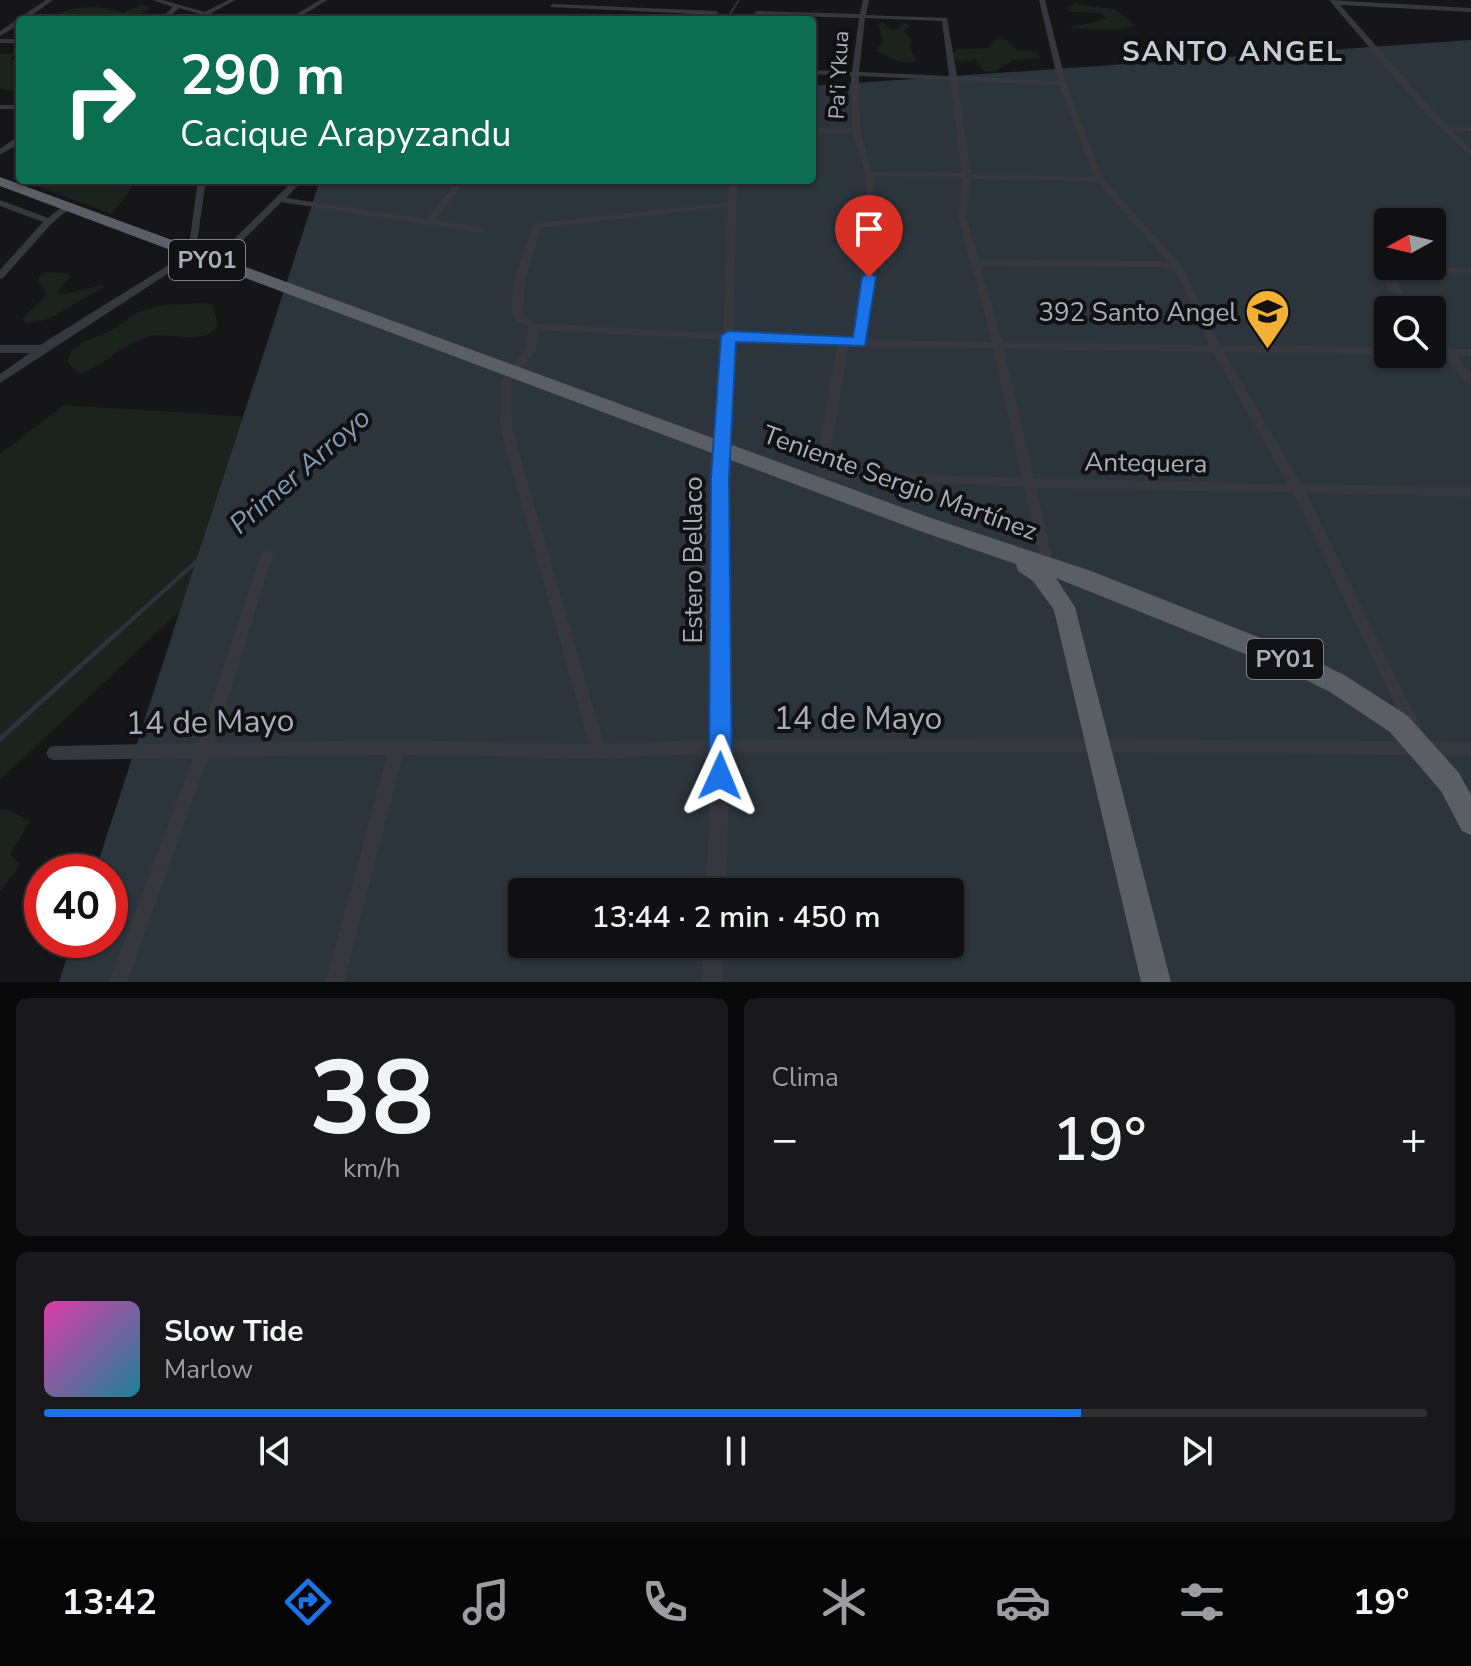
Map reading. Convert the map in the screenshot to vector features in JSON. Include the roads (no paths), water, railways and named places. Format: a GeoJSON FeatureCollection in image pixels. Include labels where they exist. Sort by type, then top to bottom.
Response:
{"type":"FeatureCollection","features":[{"type":"Feature","properties":{"kind":"highway","name":"PY01"},"geometry":{"type":"LineString","coordinates":[[0,181],[215,263]]}},
{"type":"Feature","properties":{"kind":"highway","name":"Teniente Sergio Martínez"},"geometry":{"type":"LineString","coordinates":[[215,263],[724,449],[818,479],[924,524],[1048,566]]}},
{"type":"Feature","properties":{"kind":"highway"},"geometry":{"type":"LineString","coordinates":[[924,524],[1025,564],[1041,574],[1064,607],[1156,982]]}},
{"type":"Feature","properties":{"kind":"highway","name":"PY01"},"geometry":{"type":"LineString","coordinates":[[1048,566],[1219,631],[1338,684],[1399,724],[1423,748],[1450,782],[1471,822]]}},
{"type":"Feature","properties":{"kind":"highway"},"geometry":{"type":"LineString","coordinates":[[1064,607],[1066,598],[1076,592],[1096,591],[1238,641]]}},
{"type":"Feature","properties":{"kind":"street"},"geometry":{"type":"LineString","coordinates":[[26,16],[50,0]]}},
{"type":"Feature","properties":{"kind":"street"},"geometry":{"type":"LineString","coordinates":[[155,0],[214,16]]}},
{"type":"Feature","properties":{"kind":"street"},"geometry":{"type":"LineString","coordinates":[[198,11],[218,0]]}},
{"type":"Feature","properties":{"kind":"street"},"geometry":{"type":"LineString","coordinates":[[207,13],[233,0]]}},
{"type":"Feature","properties":{"kind":"street"},"geometry":{"type":"LineString","coordinates":[[297,16],[324,0]]}},
{"type":"Feature","properties":{"kind":"street"},"geometry":{"type":"LineString","coordinates":[[595,16],[608,0]]}},
{"type":"Feature","properties":{"kind":"street"},"geometry":{"type":"LineString","coordinates":[[553,6],[714,16],[723,0]]}},
{"type":"Feature","properties":{"kind":"street","name":"Pa'i Ykua"},"geometry":{"type":"LineString","coordinates":[[860,343],[869,277],[869,173],[856,131],[856,73],[866,0]]}},
{"type":"Feature","properties":{"kind":"street"},"geometry":{"type":"LineString","coordinates":[[1042,0],[1062,83],[1099,180],[1180,269],[1216,348],[1297,488],[1402,698],[1423,748]]}},
{"type":"Feature","properties":{"kind":"street"},"geometry":{"type":"LineString","coordinates":[[1333,2],[1471,10]]}},
{"type":"Feature","properties":{"kind":"street"},"geometry":{"type":"LineString","coordinates":[[1333,2],[1471,154]]}},
{"type":"Feature","properties":{"kind":"street"},"geometry":{"type":"LineString","coordinates":[[167,16],[178,6]]}},
{"type":"Feature","properties":{"kind":"street"},"geometry":{"type":"LineString","coordinates":[[757,13],[945,19],[967,177],[962,217],[992,320],[1048,566]]}},
{"type":"Feature","properties":{"kind":"street"},"geometry":{"type":"LineString","coordinates":[[816,72],[1062,83]]}},
{"type":"Feature","properties":{"kind":"street"},"geometry":{"type":"LineString","coordinates":[[1445,128],[1471,129]]}},
{"type":"Feature","properties":{"kind":"street"},"geometry":{"type":"LineString","coordinates":[[816,130],[856,131]]}},
{"type":"Feature","properties":{"kind":"street"},"geometry":{"type":"LineString","coordinates":[[869,173],[1099,180]]}},
{"type":"Feature","properties":{"kind":"street"},"geometry":{"type":"LineString","coordinates":[[0,379],[192,254],[201,184]]}},
{"type":"Feature","properties":{"kind":"street"},"geometry":{"type":"LineString","coordinates":[[215,263],[296,184]]}},
{"type":"Feature","properties":{"kind":"street"},"geometry":{"type":"LineString","coordinates":[[429,222],[459,184]]}},
{"type":"Feature","properties":{"kind":"street","name":"Estero Bellaco"},"geometry":{"type":"LineString","coordinates":[[716,878],[721,746],[720,478],[724,449],[733,184]]}},
{"type":"Feature","properties":{"kind":"street"},"geometry":{"type":"LineString","coordinates":[[282,200],[481,230]]}},
{"type":"Feature","properties":{"kind":"street"},"geometry":{"type":"LineString","coordinates":[[0,203],[49,221]]}},
{"type":"Feature","properties":{"kind":"street"},"geometry":{"type":"LineString","coordinates":[[732,204],[537,226],[516,298],[518,317],[533,326],[843,343],[1374,351]]}},
{"type":"Feature","properties":{"kind":"street"},"geometry":{"type":"LineString","coordinates":[[0,276],[49,221],[69,206]]}},
{"type":"Feature","properties":{"kind":"street"},"geometry":{"type":"LineString","coordinates":[[975,263],[1160,264],[1180,269]]}},
{"type":"Feature","properties":{"kind":"street"},"geometry":{"type":"LineString","coordinates":[[1401,296],[1391,284],[1389,273],[1394,270],[1471,271]]}},
{"type":"Feature","properties":{"kind":"street"},"geometry":{"type":"LineString","coordinates":[[533,326],[531,350],[506,380],[508,434],[599,752]]}},
{"type":"Feature","properties":{"kind":"street"},"geometry":{"type":"LineString","coordinates":[[818,479],[843,343]]}},
{"type":"Feature","properties":{"kind":"street"},"geometry":{"type":"LineString","coordinates":[[1446,348],[1471,381]]}},
{"type":"Feature","properties":{"kind":"street"},"geometry":{"type":"LineString","coordinates":[[0,349],[42,349]]}},
{"type":"Feature","properties":{"kind":"street"},"geometry":{"type":"LineString","coordinates":[[1449,352],[1471,353]]}},
{"type":"Feature","properties":{"kind":"street","name":"Antequera"},"geometry":{"type":"LineString","coordinates":[[818,479],[1471,492]]}},
{"type":"Feature","properties":{"kind":"street"},"geometry":{"type":"LineString","coordinates":[[118,982],[204,749],[267,555]]}},
{"type":"Feature","properties":{"kind":"street","name":"14 de Mayo"},"geometry":{"type":"LineString","coordinates":[[54,753],[397,747],[599,752],[721,746],[1098,745],[1471,749]]}},
{"type":"Feature","properties":{"kind":"street"},"geometry":{"type":"LineString","coordinates":[[335,982],[397,747]]}},
{"type":"Feature","properties":{"kind":"street"},"geometry":{"type":"LineString","coordinates":[[712,982],[713,958]]}},
{"type":"Feature","properties":{"kind":"water"},"geometry":{"type":"Polygon","coordinates":[[[1471,40],[1471,982],[59,982],[67,958],[128,958],[128,854],[101,854],[319,184],[816,184],[816,86],[1471,40]]]}},
{"type":"Feature","properties":{"kind":"waterway","name":"Primer Arroyo"},"geometry":{"type":"LineString","coordinates":[[729,16],[739,0]]}},
{"type":"Feature","properties":{"kind":"waterway","name":"Primer Arroyo"},"geometry":{"type":"LineString","coordinates":[[116,634],[197,561]]}},
{"type":"Feature","properties":{"kind":"waterway","name":"Primer Arroyo"},"geometry":{"type":"LineString","coordinates":[[0,739],[118,632]]}},
{"type":"Feature","properties":{"kind":"place","name":"392 Santo Angel"},"geometry":{"type":"Point","coordinates":[1268,351]}},
{"type":"Feature","properties":{"kind":"district","name":"SANTO ANGEL"},"geometry":{"type":"Point","coordinates":[1233,52]}}]}
